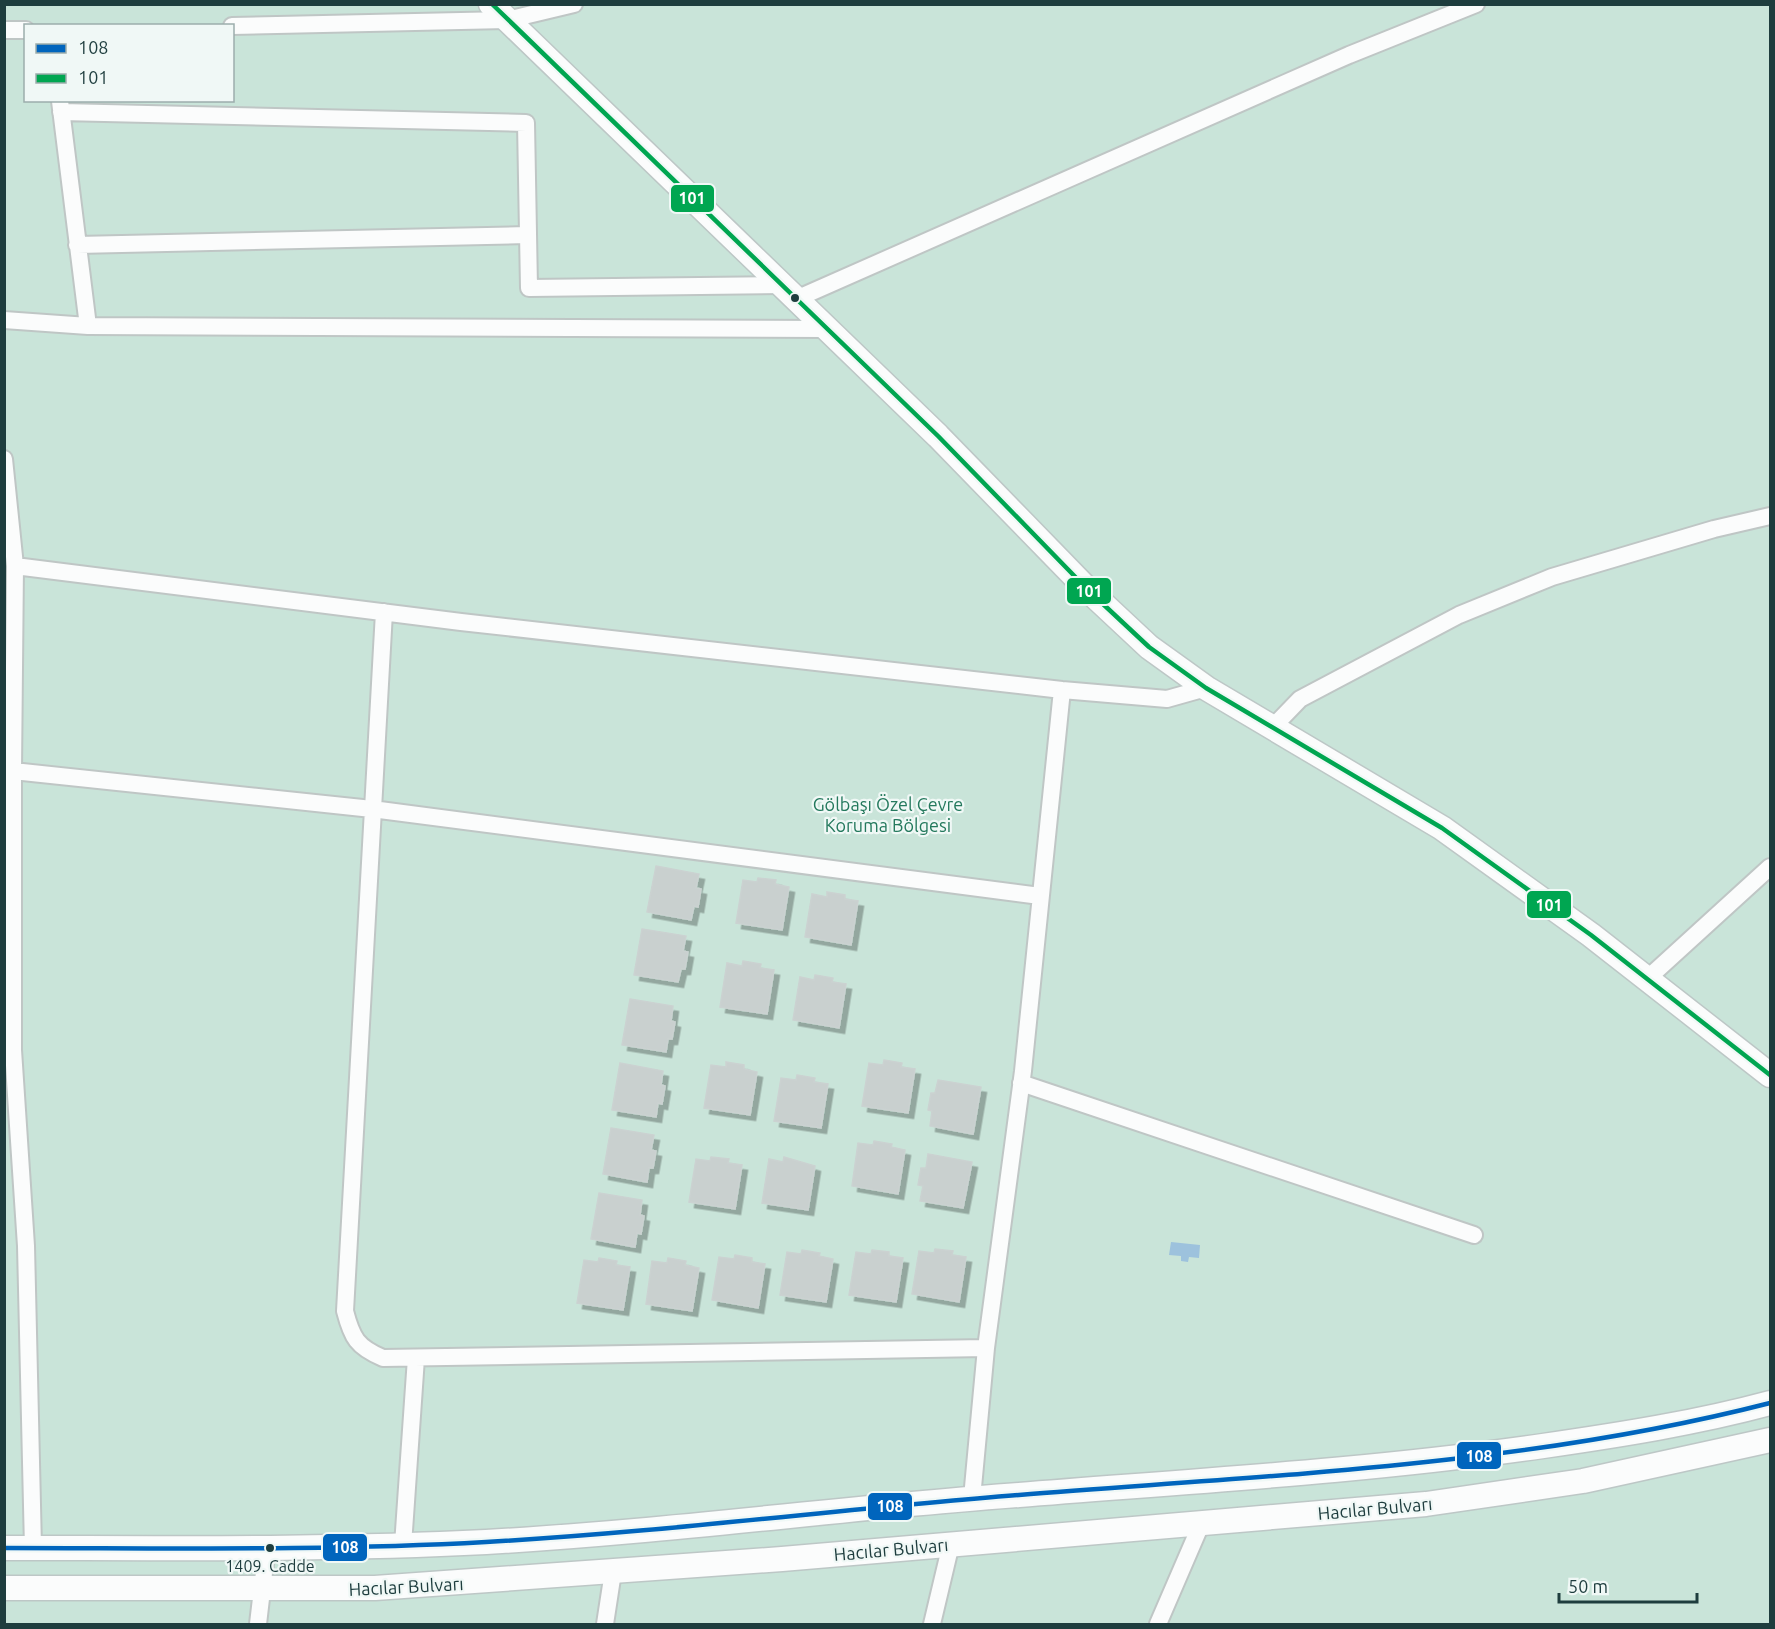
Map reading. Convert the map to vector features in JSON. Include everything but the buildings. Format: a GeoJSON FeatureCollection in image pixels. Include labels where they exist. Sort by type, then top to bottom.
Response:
{"type":"FeatureCollection","features":[{"type":"Feature","properties":{"kind":"main road"},"geometry":{"type":"LineString","coordinates":[[499,12],[938,436],[1122,623],[1171,664],[1206,688],[1442,828],[1526,886],[1770,1075]]}},
{"type":"Feature","properties":{"kind":"main road"},"geometry":{"type":"LineString","coordinates":[[4,1548],[403,1545],[491,1542],[645,1530],[972,1498],[1428,1461],[1595,1438],[1712,1418],[1770,1403]]}},
{"type":"Feature","properties":{"kind":"main road","name":"Hacılar Bulvarı"},"geometry":{"type":"LineString","coordinates":[[4,1588],[263,1589],[419,1586],[951,1544],[1414,1505],[1535,1489],[1770,1440]]}},
{"type":"Feature","properties":{"kind":"street"},"geometry":{"type":"LineString","coordinates":[[234,26],[499,12],[574,4]]}},
{"type":"Feature","properties":{"kind":"street"},"geometry":{"type":"LineString","coordinates":[[88,326],[61,106],[526,123],[526,235],[529,288],[789,292],[1349,55],[1476,4]]}},
{"type":"Feature","properties":{"kind":"street"},"geometry":{"type":"LineString","coordinates":[[4,30],[24,30]]}},
{"type":"Feature","properties":{"kind":"street"},"geometry":{"type":"LineString","coordinates":[[77,245],[526,235]]}},
{"type":"Feature","properties":{"kind":"street"},"geometry":{"type":"LineString","coordinates":[[4,320],[88,326],[827,328]]}},
{"type":"Feature","properties":{"kind":"street"},"geometry":{"type":"LineString","coordinates":[[4,459],[15,566],[13,1050],[26,1246],[33,1548]]}},
{"type":"Feature","properties":{"kind":"street"},"geometry":{"type":"LineString","coordinates":[[1274,727],[1300,699],[1459,615],[1552,577],[1714,529],[1770,516]]}},
{"type":"Feature","properties":{"kind":"street"},"geometry":{"type":"LineString","coordinates":[[15,566],[384,612],[1062,690],[1167,699],[1206,688]]}},
{"type":"Feature","properties":{"kind":"street"},"geometry":{"type":"LineString","coordinates":[[384,612],[345,1311],[351,1336],[367,1351],[383,1358],[986,1348]]}},
{"type":"Feature","properties":{"kind":"street"},"geometry":{"type":"LineString","coordinates":[[972,1498],[986,1348],[1021,1083],[1062,690]]}},
{"type":"Feature","properties":{"kind":"street"},"geometry":{"type":"LineString","coordinates":[[13,771],[372,809],[1040,896]]}},
{"type":"Feature","properties":{"kind":"street"},"geometry":{"type":"LineString","coordinates":[[1647,979],[1770,867]]}},
{"type":"Feature","properties":{"kind":"street"},"geometry":{"type":"LineString","coordinates":[[1021,1083],[1474,1235]]}},
{"type":"Feature","properties":{"kind":"street"},"geometry":{"type":"LineString","coordinates":[[403,1545],[417,1358]]}},
{"type":"Feature","properties":{"kind":"street"},"geometry":{"type":"LineString","coordinates":[[1158,1624],[1202,1522]]}},
{"type":"Feature","properties":{"kind":"street"},"geometry":{"type":"LineString","coordinates":[[932,1624],[951,1544]]}},
{"type":"Feature","properties":{"kind":"street"},"geometry":{"type":"LineString","coordinates":[[258,1624],[267,1547]]}},
{"type":"Feature","properties":{"kind":"street"},"geometry":{"type":"LineString","coordinates":[[605,1624],[613,1572]]}},
{"type":"Feature","properties":{"kind":"green space","name":"Gölbaşı Özel Çevre Koruma Bölgesi"},"geometry":{"type":"Polygon","coordinates":[[[5,5],[1770,5],[1770,1624],[5,1624],[5,5]]]}},
{"type":"Feature","properties":{"kind":"water"},"geometry":{"type":"Polygon","coordinates":[[[1171,1242],[1200,1245],[1199,1258],[1189,1257],[1188,1262],[1181,1261],[1181,1256],[1169,1255],[1171,1242]]]}},
{"type":"Feature","properties":{"kind":"transit line","name":"101"},"geometry":{"type":"LineString","coordinates":[[492,4],[938,436],[1088,590],[1149,647],[1206,688],[1442,828],[1591,935],[1770,1075]]}},
{"type":"Feature","properties":{"kind":"transit line","name":"108"},"geometry":{"type":"LineString","coordinates":[[4,1548],[366,1547],[553,1538],[1019,1495],[1302,1474],[1491,1455],[1678,1424],[1770,1403]]}},
{"type":"Feature","properties":{"kind":"place","name":"1409. Cadde"},"geometry":{"type":"Point","coordinates":[270,1548]}}]}
